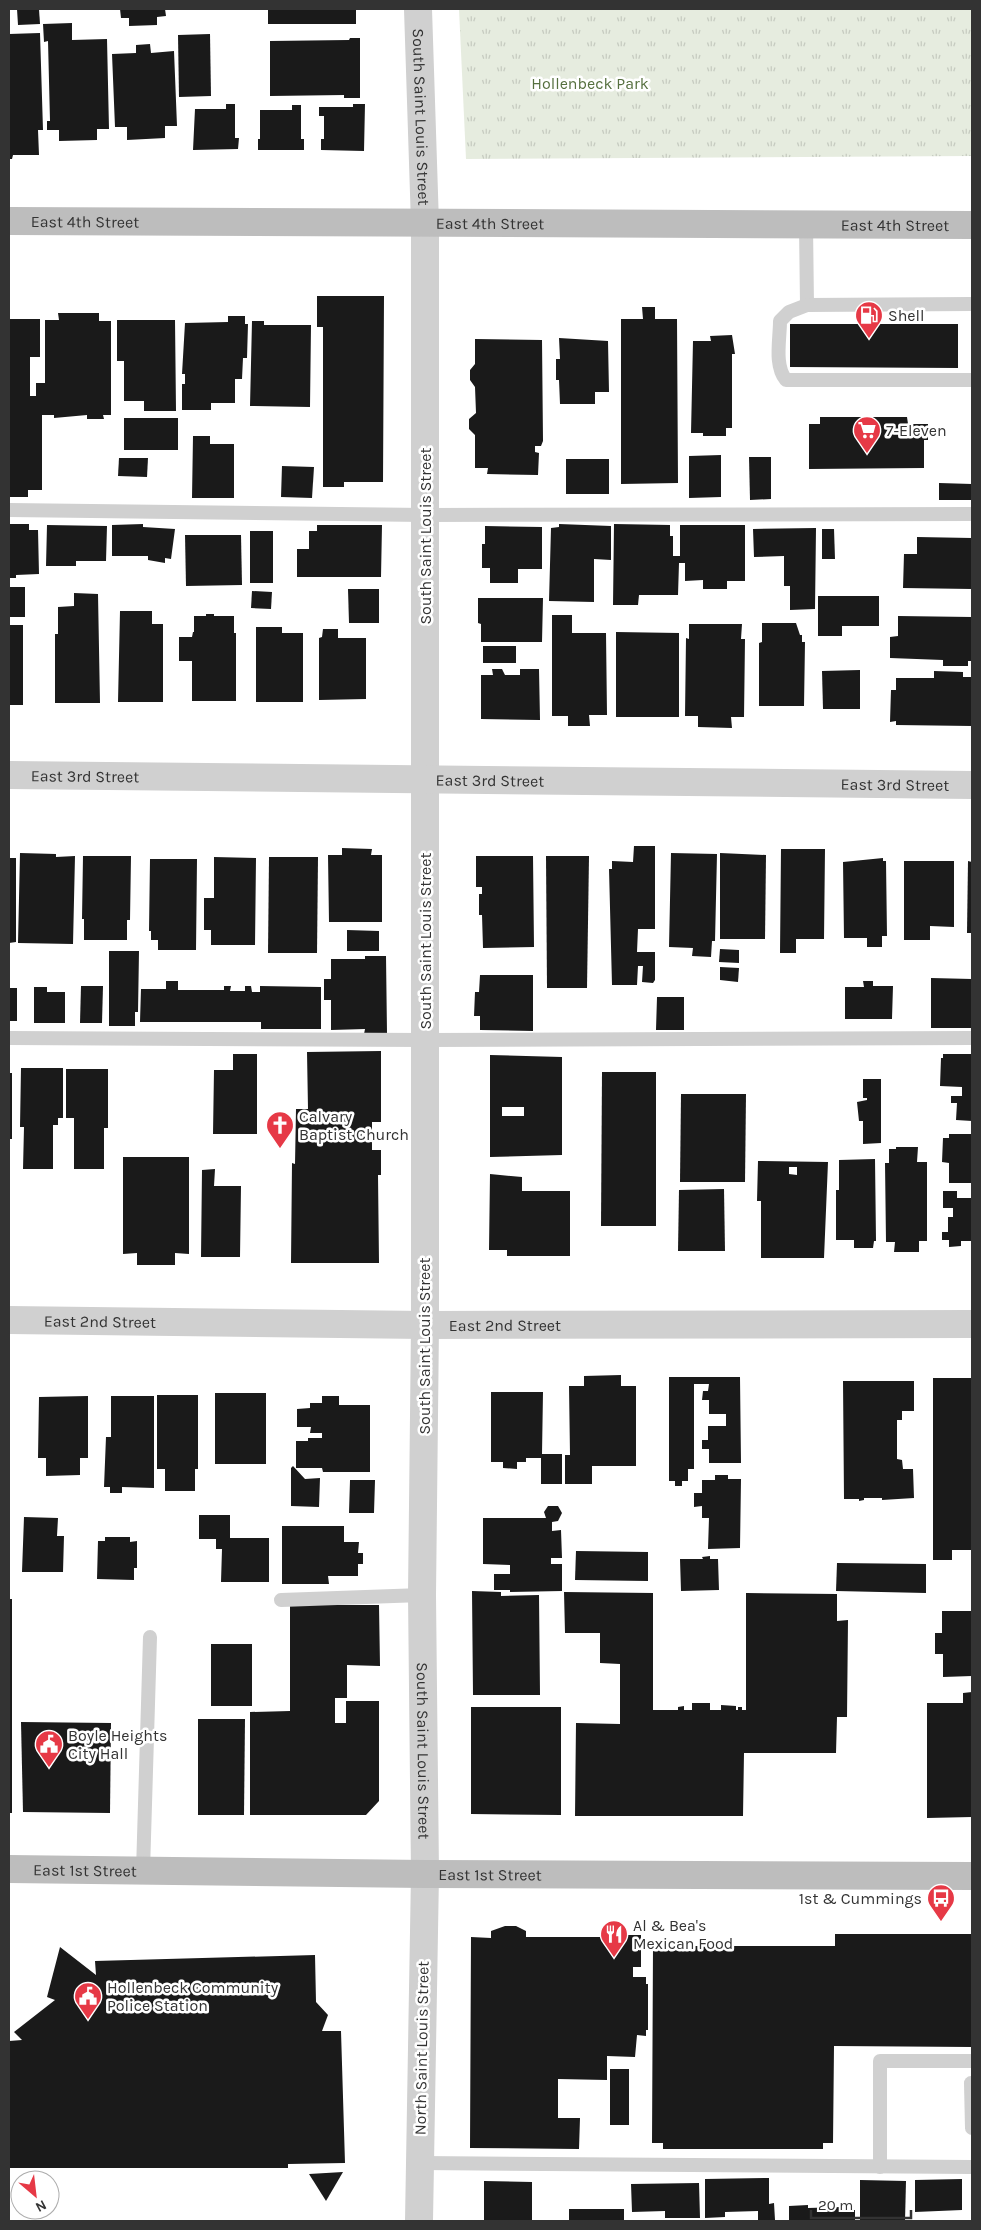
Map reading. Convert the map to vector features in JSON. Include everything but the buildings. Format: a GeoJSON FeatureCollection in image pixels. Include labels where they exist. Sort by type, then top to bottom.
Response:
{"type":"FeatureCollection","features":[{"type":"Feature","properties":{"kind":"main road","name":"East 4th Street"},"geometry":{"type":"LineString","coordinates":[[9,221],[972,225]]}},
{"type":"Feature","properties":{"kind":"main road","name":"East 1st Street"},"geometry":{"type":"LineString","coordinates":[[9,1869],[424,1874],[972,1876]]}},
{"type":"Feature","properties":{"kind":"street","name":"South Saint Louis Street"},"geometry":{"type":"LineString","coordinates":[[418,9],[425,224],[425,1325],[422,1595],[424,1874]]}},
{"type":"Feature","properties":{"kind":"street","name":"East 3rd Street"},"geometry":{"type":"LineString","coordinates":[[9,775],[972,785]]}},
{"type":"Feature","properties":{"kind":"street","name":"East 2nd Street"},"geometry":{"type":"LineString","coordinates":[[9,1320],[425,1325],[972,1324]]}},
{"type":"Feature","properties":{"kind":"street","name":"North Saint Louis Street"},"geometry":{"type":"LineString","coordinates":[[419,2221],[424,1874]]}},
{"type":"Feature","properties":{"kind":"lane"},"geometry":{"type":"LineString","coordinates":[[806,225],[808,305]]}},
{"type":"Feature","properties":{"kind":"lane"},"geometry":{"type":"LineString","coordinates":[[972,304],[808,305],[789,312],[780,322],[779,365],[781,373],[786,380],[972,380]]}},
{"type":"Feature","properties":{"kind":"lane"},"geometry":{"type":"LineString","coordinates":[[9,510],[425,516],[972,514]]}},
{"type":"Feature","properties":{"kind":"lane"},"geometry":{"type":"LineString","coordinates":[[9,1038],[425,1040],[972,1038]]}},
{"type":"Feature","properties":{"kind":"lane"},"geometry":{"type":"LineString","coordinates":[[281,1600],[422,1595]]}},
{"type":"Feature","properties":{"kind":"lane"},"geometry":{"type":"LineString","coordinates":[[143,1871],[150,1637]]}},
{"type":"Feature","properties":{"kind":"lane"},"geometry":{"type":"LineString","coordinates":[[880,2167],[880,2061],[972,2061]]}},
{"type":"Feature","properties":{"kind":"lane"},"geometry":{"type":"LineString","coordinates":[[971,2083],[972,2128]]}},
{"type":"Feature","properties":{"kind":"lane"},"geometry":{"type":"LineString","coordinates":[[419,2163],[972,2168]]}},
{"type":"Feature","properties":{"kind":"green space","name":"Hollenbeck Park"},"geometry":{"type":"Polygon","coordinates":[[[459,9],[972,9],[972,156],[466,159],[459,9]]]}},
{"type":"Feature","properties":{"kind":"place","name":"Shell"},"geometry":{"type":"Point","coordinates":[869,339]}},
{"type":"Feature","properties":{"kind":"place","name":"7-Eleven"},"geometry":{"type":"Point","coordinates":[867,454]}},
{"type":"Feature","properties":{"kind":"place","name":"Calvary Baptist Church"},"geometry":{"type":"Point","coordinates":[280,1149]}},
{"type":"Feature","properties":{"kind":"place","name":"Boyle Heights City Hall"},"geometry":{"type":"Point","coordinates":[49,1768]}},
{"type":"Feature","properties":{"kind":"place","name":"1st & Cummings"},"geometry":{"type":"Point","coordinates":[941,1922]}},
{"type":"Feature","properties":{"kind":"place","name":"Al & Bea's Mexican Food"},"geometry":{"type":"Point","coordinates":[614,1958]}},
{"type":"Feature","properties":{"kind":"place","name":"Hollenbeck Community Police Station"},"geometry":{"type":"Point","coordinates":[88,2020]}}]}
